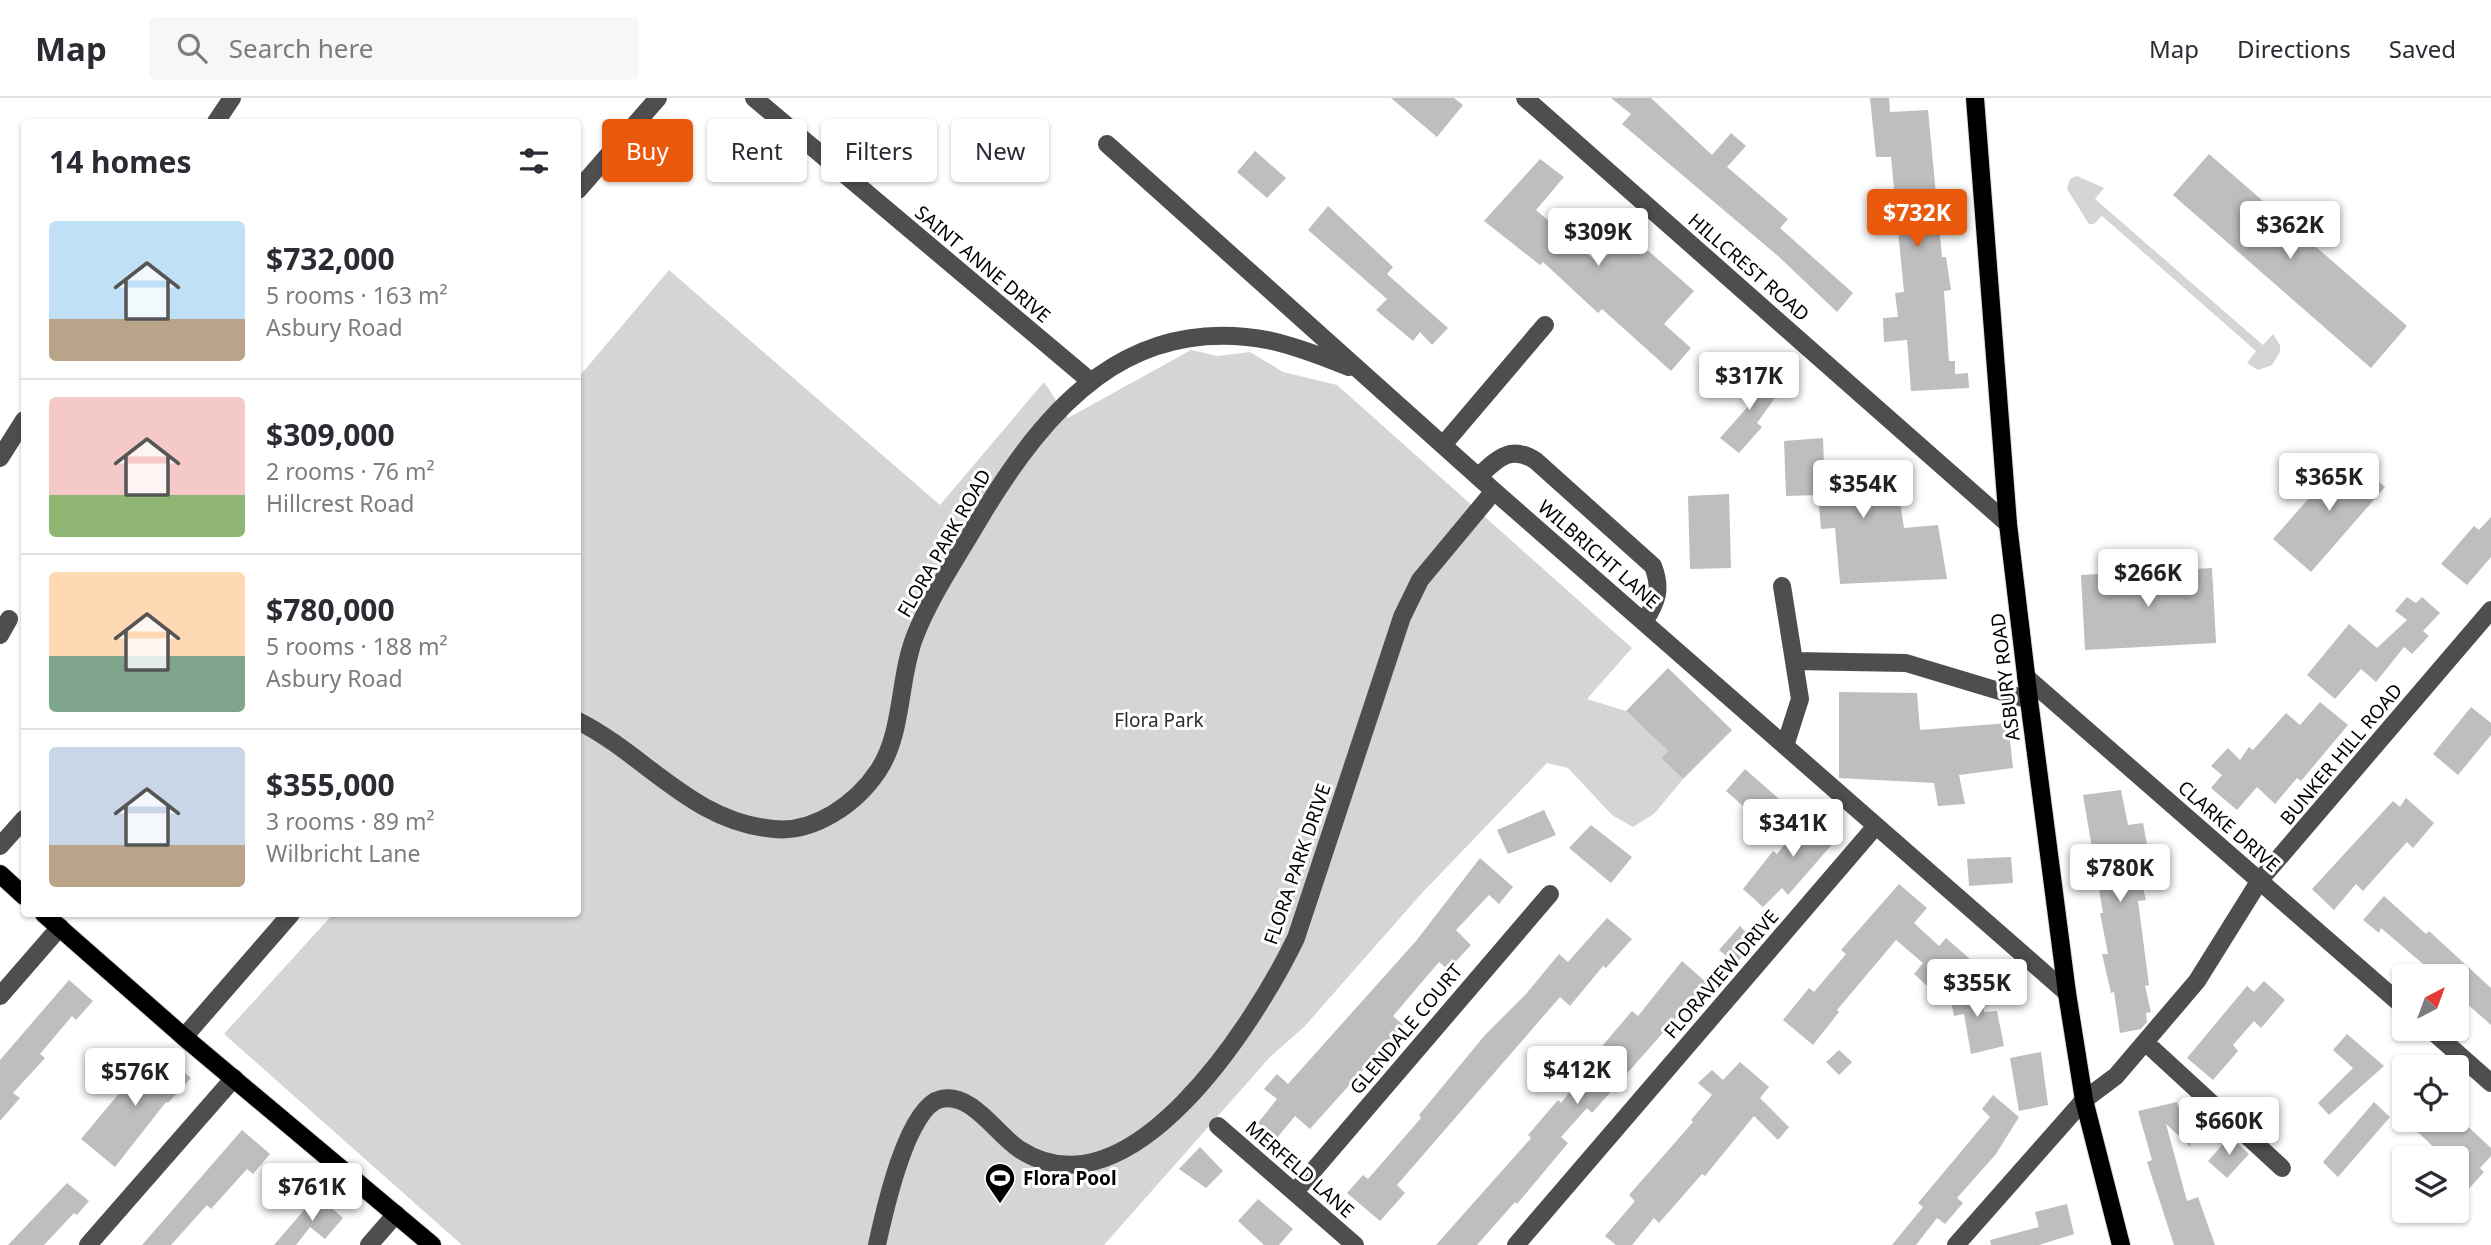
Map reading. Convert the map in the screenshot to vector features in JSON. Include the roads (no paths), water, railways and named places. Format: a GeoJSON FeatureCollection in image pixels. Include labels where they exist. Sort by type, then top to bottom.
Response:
{"type":"FeatureCollection","features":[{"type":"Feature","properties":{"kind":"main road","name":"ASBURY ROAD"},"geometry":{"type":"LineString","coordinates":[[1975,98],[2008,524],[2029,701],[2067,993],[2084,1100],[2121,1245]]}},
{"type":"Feature","properties":{"kind":"main road"},"geometry":{"type":"LineString","coordinates":[[0,874],[21,893]]}},
{"type":"Feature","properties":{"kind":"main road"},"geometry":{"type":"LineString","coordinates":[[47,917],[184,1037],[432,1245]]}},
{"type":"Feature","properties":{"kind":"street"},"geometry":{"type":"LineString","coordinates":[[218,119],[232,98]]}},
{"type":"Feature","properties":{"kind":"street"},"geometry":{"type":"LineString","coordinates":[[581,187],[658,98]]}},
{"type":"Feature","properties":{"kind":"street","name":"SAINT ANNE DRIVE"},"geometry":{"type":"LineString","coordinates":[[754,98],[1089,380]]}},
{"type":"Feature","properties":{"kind":"street","name":"HILLCREST ROAD"},"geometry":{"type":"LineString","coordinates":[[1525,98],[2008,524]]}},
{"type":"Feature","properties":{"kind":"street","name":"WILBRICHT LANE"},"geometry":{"type":"LineString","coordinates":[[1107,144],[1494,491],[2067,993]]}},
{"type":"Feature","properties":{"kind":"street"},"geometry":{"type":"LineString","coordinates":[[1443,444],[1545,325]]}},
{"type":"Feature","properties":{"kind":"street","name":"FLORA PARK ROAD"},"geometry":{"type":"LineString","coordinates":[[581,722],[715,815],[744,825],[776,830],[814,825],[848,803],[878,771],[894,733],[914,637],[951,568],[1019,460],[1089,380],[1113,364],[1154,346],[1216,336],[1270,341],[1301,348],[1362,372]]}},
{"type":"Feature","properties":{"kind":"street"},"geometry":{"type":"LineString","coordinates":[[0,458],[21,425]]}},
{"type":"Feature","properties":{"kind":"street"},"geometry":{"type":"LineString","coordinates":[[1479,476],[1501,456],[1514,452],[1526,454],[1536,461],[1653,566],[1659,580],[1657,601],[1644,622]]}},
{"type":"Feature","properties":{"kind":"street","name":"FLORA PARK DRIVE"},"geometry":{"type":"LineString","coordinates":[[877,1245],[883,1216],[912,1130],[931,1102],[950,1098],[968,1105],[1017,1148],[1036,1159],[1058,1165],[1098,1162],[1112,1158],[1153,1130],[1234,1043],[1279,974],[1296,938],[1402,617],[1420,580],[1494,491]]}},
{"type":"Feature","properties":{"kind":"street"},"geometry":{"type":"LineString","coordinates":[[1782,586],[1800,699],[1785,746]]}},
{"type":"Feature","properties":{"kind":"street","name":"BUNKER HILL ROAD"},"geometry":{"type":"LineString","coordinates":[[1956,1245],[2084,1100],[2116,1076],[2197,981],[2260,880],[2491,610]]}},
{"type":"Feature","properties":{"kind":"street"},"geometry":{"type":"LineString","coordinates":[[1794,661],[1906,663],[2029,701]]}},
{"type":"Feature","properties":{"kind":"street","name":"CLARKE DRIVE"},"geometry":{"type":"LineString","coordinates":[[2026,677],[2392,996]]}},
{"type":"Feature","properties":{"kind":"street"},"geometry":{"type":"LineString","coordinates":[[0,846],[21,822]]}},
{"type":"Feature","properties":{"kind":"street","name":"FLORAVIEW DRIVE"},"geometry":{"type":"LineString","coordinates":[[1516,1245],[1875,827]]}},
{"type":"Feature","properties":{"kind":"street","name":"GLENDALE COURT"},"geometry":{"type":"LineString","coordinates":[[1295,1192],[1550,894]]}},
{"type":"Feature","properties":{"kind":"street"},"geometry":{"type":"LineString","coordinates":[[184,1037],[288,917]]}},
{"type":"Feature","properties":{"kind":"street"},"geometry":{"type":"LineString","coordinates":[[0,996],[60,928]]}},
{"type":"Feature","properties":{"kind":"street"},"geometry":{"type":"LineString","coordinates":[[2444,1041],[2491,1083]]}},
{"type":"Feature","properties":{"kind":"street"},"geometry":{"type":"LineString","coordinates":[[2145,1042],[2282,1168]]}},
{"type":"Feature","properties":{"kind":"street"},"geometry":{"type":"LineString","coordinates":[[88,1245],[234,1078]]}},
{"type":"Feature","properties":{"kind":"street","name":"MERFELD LANE"},"geometry":{"type":"LineString","coordinates":[[1218,1126],[1354,1245]]}},
{"type":"Feature","properties":{"kind":"street"},"geometry":{"type":"LineString","coordinates":[[369,1245],[396,1214]]}},
{"type":"Feature","properties":{"kind":"place","name":"Flora Pool"},"geometry":{"type":"Point","coordinates":[1000,1205]}},
{"type":"Feature","properties":{"kind":"park label","name":"Flora Park"},"geometry":{"type":"Point","coordinates":[1159,720]}}]}
